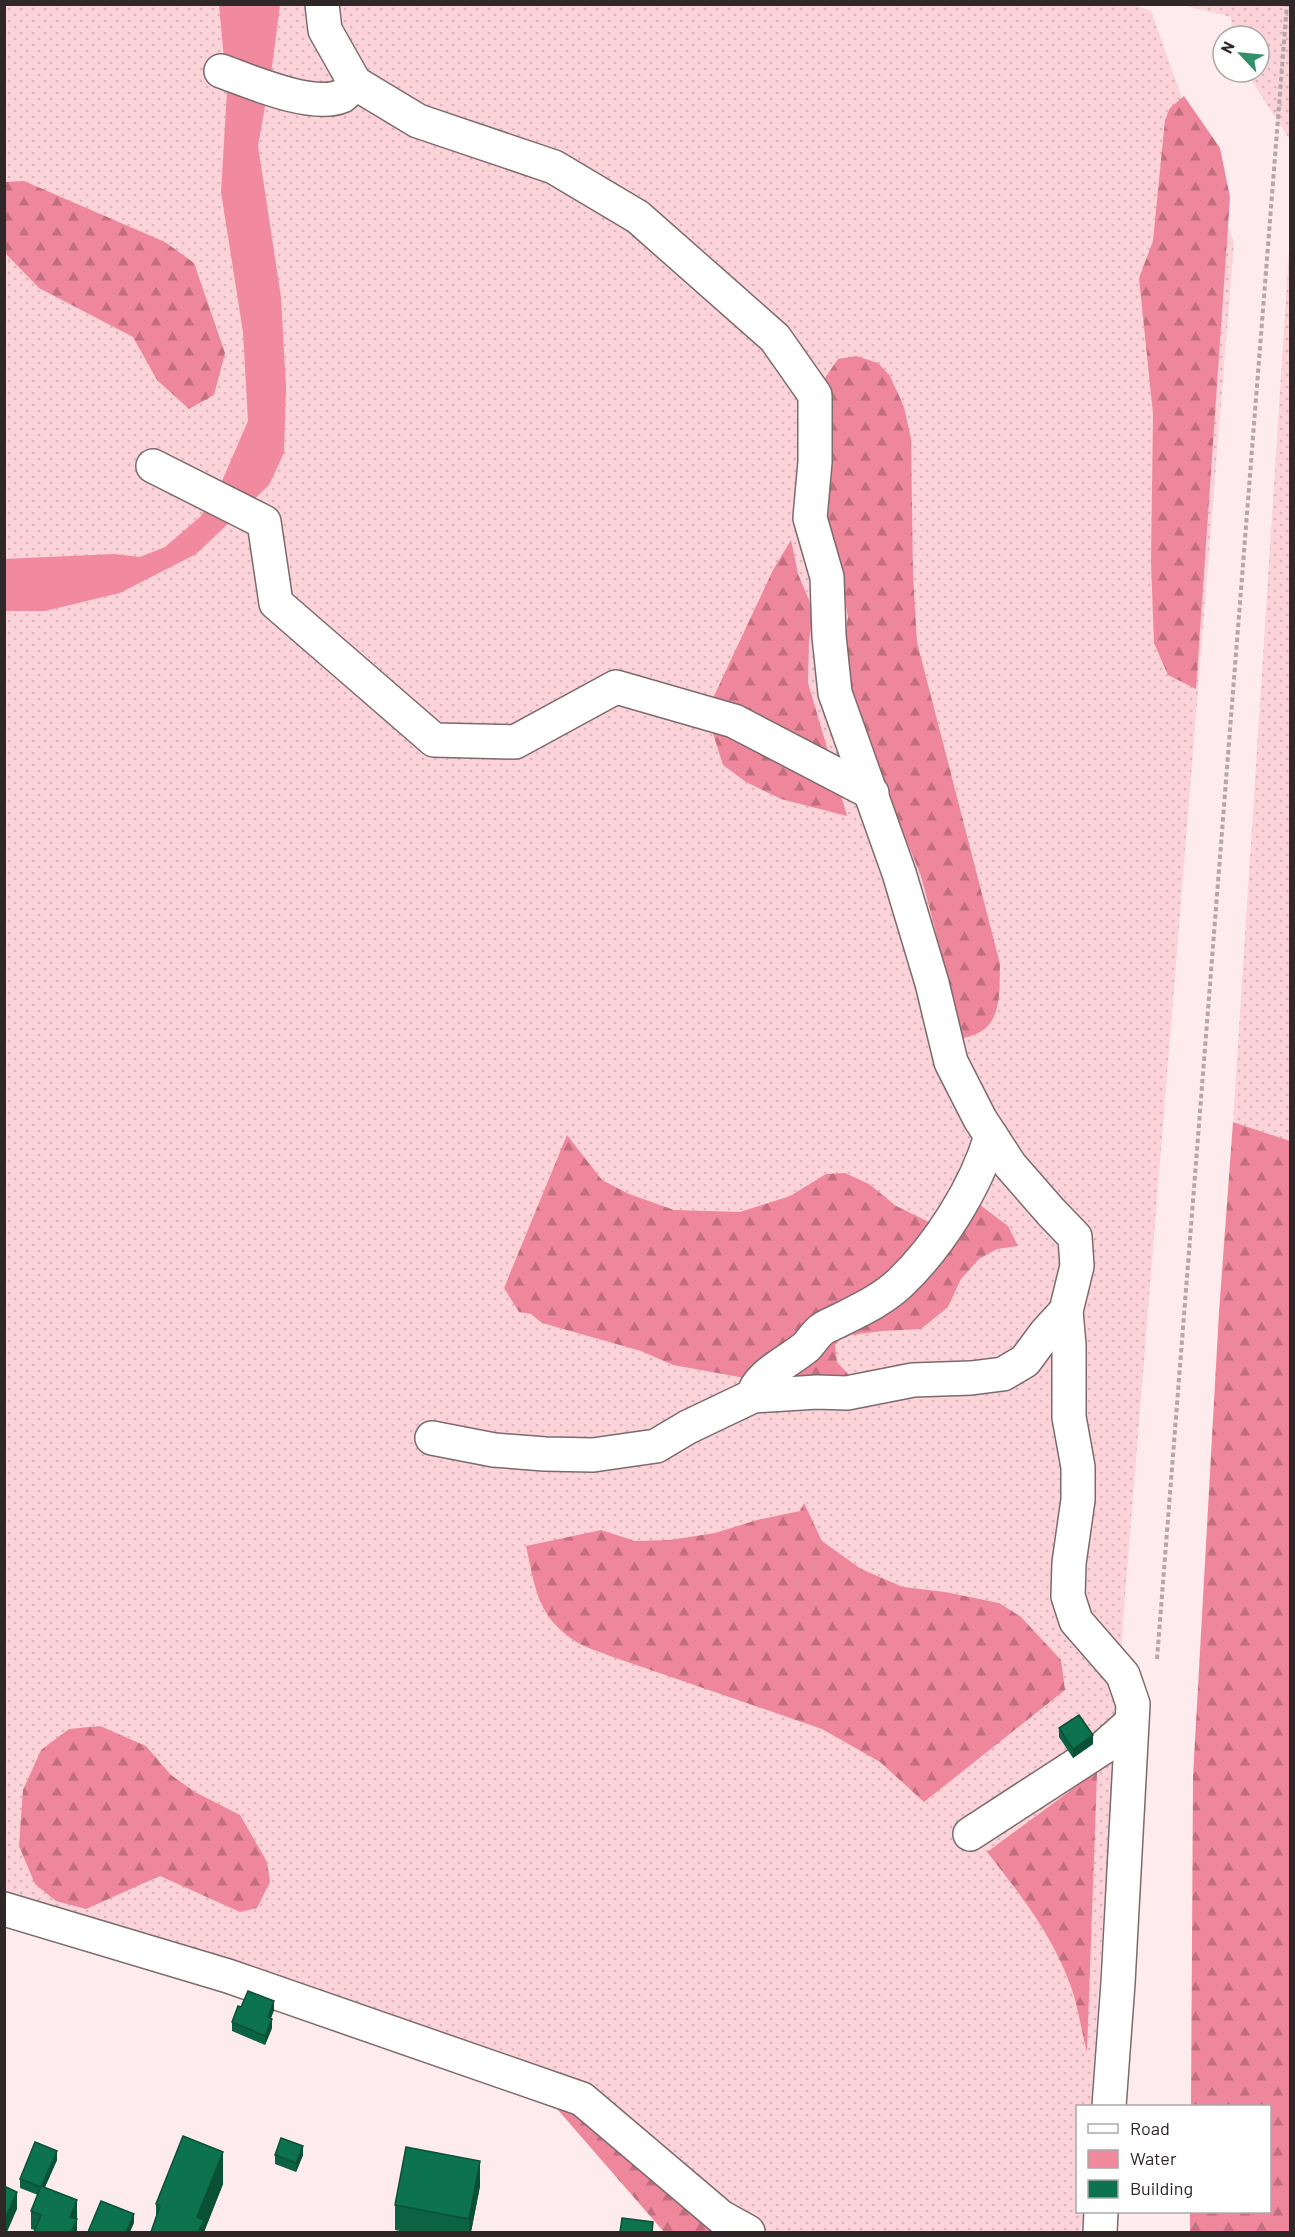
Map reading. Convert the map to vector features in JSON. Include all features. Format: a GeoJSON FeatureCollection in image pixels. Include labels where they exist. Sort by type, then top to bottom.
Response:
{"type":"FeatureCollection","features":[{"type":"Feature","properties":{"kind":"lane"},"geometry":{"type":"LineString","coordinates":[[322,4],[325,30],[355,83],[418,121],[554,167],[638,217],[775,338],[815,395],[815,462],[810,518],[827,577],[829,636],[835,693],[899,873],[932,982],[951,1062],[980,1119],[1010,1165],[1075,1238],[1077,1266],[1066,1311],[1069,1345],[1069,1417],[1078,1467],[1078,1500],[1068,1596],[1076,1621],[1123,1675],[1133,1704],[1109,2105]]}},
{"type":"Feature","properties":{"kind":"lane"},"geometry":{"type":"LineString","coordinates":[[221,70],[286,94],[319,100],[342,96],[355,83]]}},
{"type":"Feature","properties":{"kind":"lane"},"geometry":{"type":"LineString","coordinates":[[153,466],[264,522],[276,603],[434,740],[515,742],[616,687],[734,721],[872,794]]}},
{"type":"Feature","properties":{"kind":"lane"},"geometry":{"type":"LineString","coordinates":[[753,1396],[754,1389],[772,1371],[806,1347],[822,1330],[875,1303],[921,1260],[961,1207],[987,1152],[991,1136]]}},
{"type":"Feature","properties":{"kind":"lane"},"geometry":{"type":"LineString","coordinates":[[432,1438],[504,1451],[593,1455],[656,1446],[688,1426],[753,1396],[817,1392],[847,1393],[912,1380],[971,1378],[1003,1374],[1025,1361],[1066,1311]]}},
{"type":"Feature","properties":{"kind":"lane"},"geometry":{"type":"LineString","coordinates":[[970,1834],[1104,1747],[1131,1723]]}},
{"type":"Feature","properties":{"kind":"lane"},"geometry":{"type":"LineString","coordinates":[[4,1909],[228,1976],[582,2099],[721,2217],[748,2232]]}},
{"type":"Feature","properties":{"kind":"lane"},"geometry":{"type":"LineString","coordinates":[[1100,2232],[1101,2213]]}},
{"type":"Feature","properties":{"kind":"path"},"geometry":{"type":"LineString","coordinates":[[1156,1669],[1287,4]]}},
{"type":"Feature","properties":{"kind":"shaded area"},"geometry":{"type":"Polygon","coordinates":[[[1133,4],[1151,11],[1234,243],[1124,1609],[1091,2105],[1076,2105],[1076,2213],[1084,2213],[1080,2232],[699,2232],[589,2116],[5,1920],[5,5],[1133,4]]]}},
{"type":"Feature","properties":{"kind":"shaded area"},"geometry":{"type":"Polygon","coordinates":[[[1183,5],[1290,5],[1290,140],[1254,84],[1271,84],[1271,24],[1231,24],[1231,17],[1183,5]]]}},
{"type":"Feature","properties":{"kind":"shaded area"},"geometry":{"type":"Polygon","coordinates":[[[1290,236],[1290,1141],[1233,1122],[1290,236]]]}},
{"type":"Feature","properties":{"kind":"green space"},"geometry":{"type":"Polygon","coordinates":[[[1184,96],[1220,148],[1230,197],[1196,689],[1168,675],[1154,643],[1151,562],[1153,414],[1139,278],[1153,241],[1165,120],[1170,108],[1184,96]]]}},
{"type":"Feature","properties":{"kind":"green space"},"geometry":{"type":"Polygon","coordinates":[[[24,181],[165,242],[194,263],[225,353],[214,395],[189,409],[157,380],[133,337],[39,288],[5,253],[5,182],[24,181]]]}},
{"type":"Feature","properties":{"kind":"green space"},"geometry":{"type":"Polygon","coordinates":[[[856,356],[878,363],[890,376],[904,407],[911,439],[913,575],[917,642],[1000,964],[998,1003],[992,1021],[978,1033],[954,1040],[949,995],[921,876],[849,701],[843,643],[848,617],[843,590],[825,536],[816,391],[838,359],[856,356]]]}},
{"type":"Feature","properties":{"kind":"green space"},"geometry":{"type":"Polygon","coordinates":[[[791,540],[798,574],[809,600],[813,618],[809,640],[808,683],[847,816],[781,799],[746,782],[723,765],[711,727],[714,696],[773,570],[791,540]]]}},
{"type":"Feature","properties":{"kind":"green space"},"geometry":{"type":"Polygon","coordinates":[[[1233,1122],[1290,1141],[1290,2232],[1190,2232],[1190,2213],[1271,2213],[1271,2105],[1191,2105],[1193,1776],[1219,1312],[1233,1122]]]}},
{"type":"Feature","properties":{"kind":"green space"},"geometry":{"type":"Polygon","coordinates":[[[567,1135],[602,1180],[629,1194],[674,1210],[740,1212],[790,1196],[826,1174],[845,1173],[869,1184],[896,1206],[929,1222],[943,1223],[967,1195],[1008,1226],[1018,1246],[997,1249],[979,1259],[961,1279],[948,1307],[921,1329],[844,1336],[835,1345],[837,1362],[848,1374],[831,1404],[800,1388],[673,1365],[641,1351],[542,1323],[531,1314],[519,1312],[504,1288],[567,1135]]]}},
{"type":"Feature","properties":{"kind":"green space"},"geometry":{"type":"Polygon","coordinates":[[[804,1503],[822,1541],[861,1569],[903,1587],[945,1592],[999,1603],[1021,1617],[1061,1660],[1065,1690],[924,1802],[880,1762],[822,1729],[588,1648],[562,1631],[553,1621],[545,1611],[535,1587],[526,1546],[601,1530],[635,1541],[670,1540],[715,1533],[757,1520],[800,1511],[804,1503]]]}},
{"type":"Feature","properties":{"kind":"green space"},"geometry":{"type":"Polygon","coordinates":[[[100,1726],[146,1746],[171,1775],[195,1792],[240,1815],[267,1862],[270,1882],[257,1908],[240,1912],[160,1876],[86,1909],[56,1901],[35,1884],[19,1846],[23,1790],[41,1750],[69,1729],[100,1726]]]}},
{"type":"Feature","properties":{"kind":"green space"},"geometry":{"type":"Polygon","coordinates":[[[1097,1773],[1087,2052],[1073,1992],[1054,1948],[1023,1899],[987,1852],[1097,1773]]]}},
{"type":"Feature","properties":{"kind":"green space"},"geometry":{"type":"Polygon","coordinates":[[[538,2087],[569,2101],[730,2232],[664,2232],[538,2087]]]}},
{"type":"Feature","properties":{"kind":"water"},"geometry":{"type":"Polygon","coordinates":[[[219,5],[280,5],[258,146],[281,297],[286,388],[284,453],[269,485],[196,554],[120,593],[45,611],[5,611],[4,559],[114,554],[140,557],[165,547],[201,516],[222,481],[248,421],[243,332],[221,192],[227,91],[219,5]]]}},
{"type":"Feature","properties":{"kind":"building"},"geometry":{"type":"Polygon","coordinates":[[[1079,1715],[1093,1735],[1073,1749],[1059,1728],[1079,1715]]]}},
{"type":"Feature","properties":{"kind":"building"},"geometry":{"type":"Polygon","coordinates":[[[248,1991],[274,2001],[268,2017],[272,2019],[265,2036],[232,2022],[238,2006],[241,2007],[248,1991]]]}},
{"type":"Feature","properties":{"kind":"building"},"geometry":{"type":"Polygon","coordinates":[[[183,2136],[223,2152],[197,2217],[204,2220],[198,2232],[151,2232],[160,2206],[156,2204],[183,2136]]]}},
{"type":"Feature","properties":{"kind":"building"},"geometry":{"type":"Polygon","coordinates":[[[281,2138],[303,2146],[296,2163],[275,2155],[281,2138]]]}},
{"type":"Feature","properties":{"kind":"building"},"geometry":{"type":"Polygon","coordinates":[[[35,2142],[57,2151],[41,2187],[20,2179],[35,2142]]]}},
{"type":"Feature","properties":{"kind":"building"},"geometry":{"type":"Polygon","coordinates":[[[406,2147],[480,2161],[469,2219],[395,2205],[406,2147]]]}},
{"type":"Feature","properties":{"kind":"building"},"geometry":{"type":"Polygon","coordinates":[[[4,2186],[17,2192],[4,2221],[4,2186]]]}},
{"type":"Feature","properties":{"kind":"building"},"geometry":{"type":"Polygon","coordinates":[[[41,2186],[77,2200],[70,2217],[77,2219],[71,2232],[34,2232],[41,2215],[31,2211],[41,2186]]]}},
{"type":"Feature","properties":{"kind":"building"},"geometry":{"type":"Polygon","coordinates":[[[101,2201],[134,2214],[126,2232],[88,2232],[101,2201]]]}},
{"type":"Feature","properties":{"kind":"building"},"geometry":{"type":"Polygon","coordinates":[[[622,2218],[653,2222],[652,2232],[620,2232],[622,2218]]]}}]}
